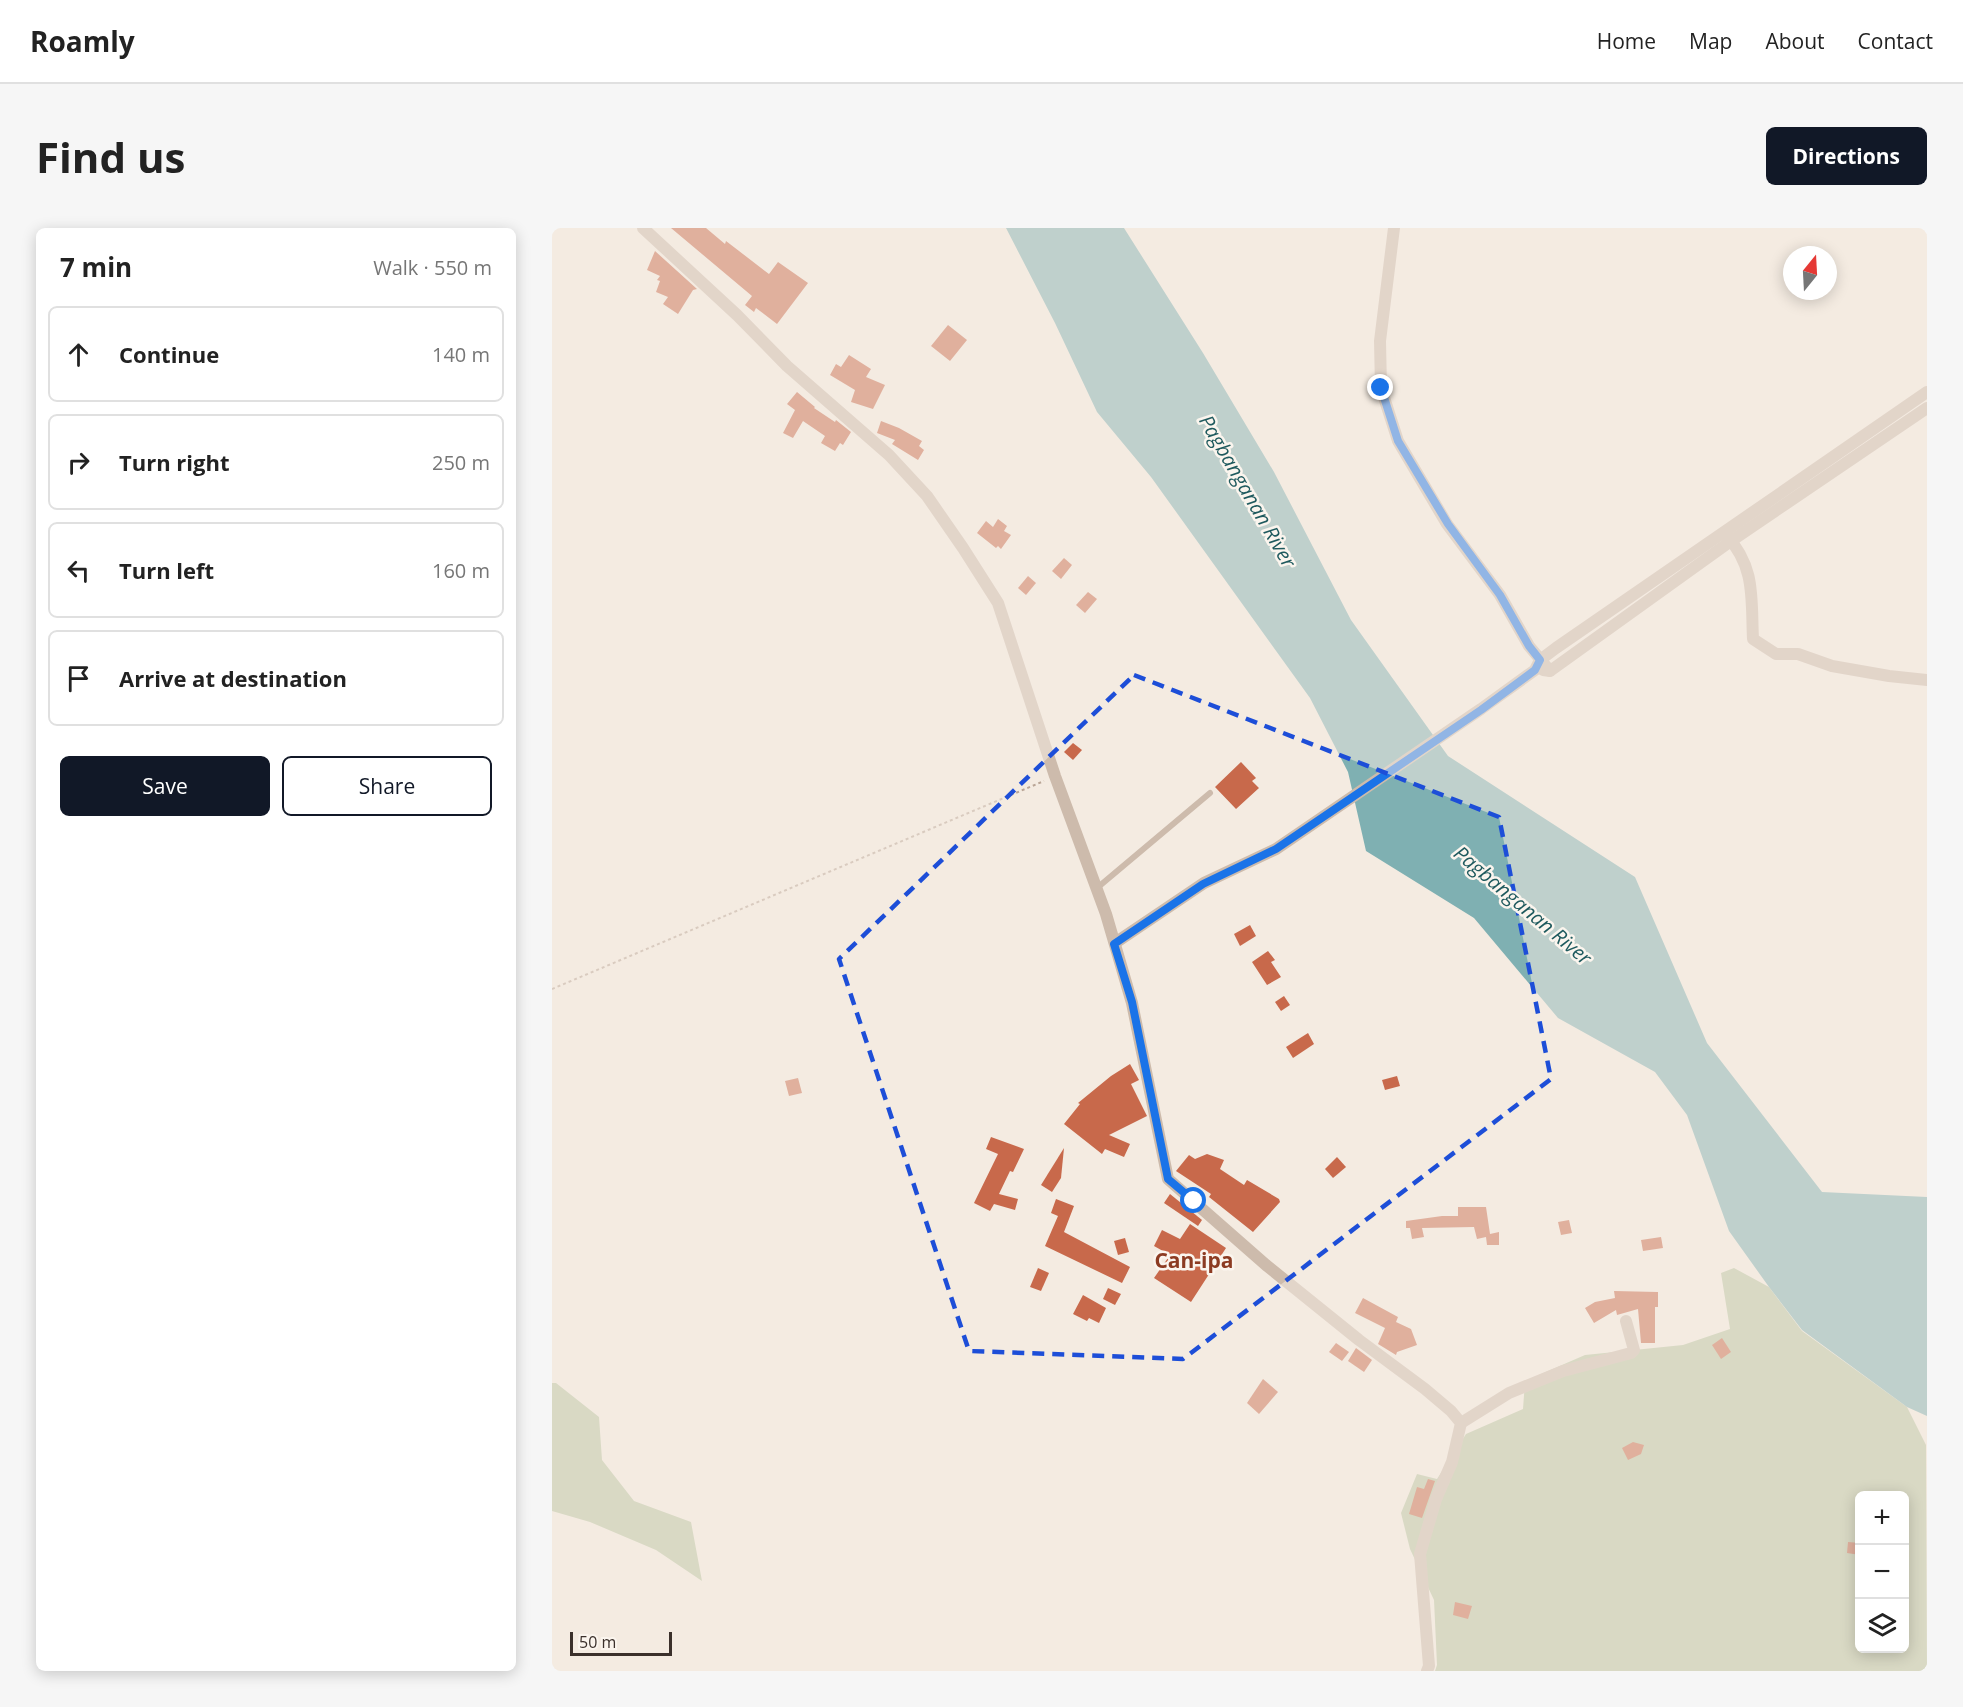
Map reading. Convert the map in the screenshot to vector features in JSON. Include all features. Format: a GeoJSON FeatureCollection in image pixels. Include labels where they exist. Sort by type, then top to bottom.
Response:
{"type":"FeatureCollection","features":[{"type":"Feature","properties":{"kind":"street"},"geometry":{"type":"LineString","coordinates":[[643,228],[737,315],[787,366],[889,455],[927,496],[998,603],[1055,776],[1096,888],[1132,1002],[1168,1179],[1266,1265],[1359,1340],[1425,1389],[1451,1411],[1461,1423]]}},
{"type":"Feature","properties":{"kind":"street"},"geometry":{"type":"LineString","coordinates":[[1394,228],[1380,353],[1381,388],[1398,441],[1448,524],[1500,595],[1538,665],[1550,670],[1727,536],[1927,392]]}},
{"type":"Feature","properties":{"kind":"street"},"geometry":{"type":"LineString","coordinates":[[1114,944],[1203,884],[1276,849],[1481,710],[1538,665],[1727,536],[1927,408]]}},
{"type":"Feature","properties":{"kind":"street"},"geometry":{"type":"LineString","coordinates":[[1727,536],[1745,563],[1751,579],[1753,639],[1776,654],[1798,654],[1832,666],[1927,680]]}},
{"type":"Feature","properties":{"kind":"street"},"geometry":{"type":"LineString","coordinates":[[1427,1671],[1429,1666],[1426,1611],[1420,1554],[1436,1499],[1452,1462],[1461,1423],[1509,1393],[1563,1371],[1633,1352],[1626,1321]]}},
{"type":"Feature","properties":{"kind":"lane"},"geometry":{"type":"LineString","coordinates":[[1096,888],[1210,793]]}},
{"type":"Feature","properties":{"kind":"path"},"geometry":{"type":"LineString","coordinates":[[552,989],[1055,776]]}},
{"type":"Feature","properties":{"kind":"highlighted area"},"geometry":{"type":"Polygon","coordinates":[[[1134,675],[1499,817],[1551,1079],[1183,1359],[969,1351],[839,959],[1134,675]]]}},
{"type":"Feature","properties":{"kind":"green space"},"geometry":{"type":"Polygon","coordinates":[[[1734,1268],[1769,1287],[1802,1331],[1907,1407],[1926,1445],[1927,1671],[1435,1671],[1437,1665],[1434,1600],[1410,1549],[1401,1513],[1417,1474],[1437,1479],[1466,1434],[1523,1409],[1525,1381],[1585,1355],[1683,1345],[1730,1329],[1721,1273],[1734,1268]]]}},
{"type":"Feature","properties":{"kind":"green space"},"geometry":{"type":"Polygon","coordinates":[[[552,1383],[556,1383],[599,1417],[602,1460],[634,1501],[691,1522],[702,1581],[656,1550],[590,1522],[552,1511],[552,1383]]]}},
{"type":"Feature","properties":{"kind":"water","name":"Pagbanganan River"},"geometry":{"type":"Polygon","coordinates":[[[1006,228],[1124,228],[1203,353],[1274,472],[1351,620],[1448,756],[1635,877],[1707,1043],[1822,1192],[1927,1197],[1927,1416],[1907,1407],[1802,1330],[1729,1231],[1687,1115],[1655,1072],[1558,1018],[1474,918],[1366,851],[1348,772],[1310,698],[1151,477],[1097,412],[1055,323],[1006,228]]]}},
{"type":"Feature","properties":{"kind":"building"},"geometry":{"type":"Polygon","coordinates":[[[671,228],[706,228],[769,274],[778,262],[808,283],[777,324],[756,308],[754,312],[745,305],[752,296],[671,228]]]}},
{"type":"Feature","properties":{"kind":"building"},"geometry":{"type":"Polygon","coordinates":[[[655,251],[697,289],[693,290],[678,314],[663,304],[668,297],[656,292],[660,281],[657,280],[660,276],[647,270],[655,251]]]}},
{"type":"Feature","properties":{"kind":"building"},"geometry":{"type":"Polygon","coordinates":[[[948,325],[967,340],[950,361],[931,346],[948,325]]]}},
{"type":"Feature","properties":{"kind":"building"},"geometry":{"type":"Polygon","coordinates":[[[849,355],[871,369],[866,377],[885,385],[873,409],[851,402],[855,390],[830,375],[836,364],[841,367],[849,355]]]}},
{"type":"Feature","properties":{"kind":"building"},"geometry":{"type":"Polygon","coordinates":[[[797,392],[814,408],[835,422],[836,420],[851,432],[843,445],[840,443],[835,451],[821,443],[825,436],[803,421],[793,438],[783,433],[795,410],[787,404],[797,392]]]}},
{"type":"Feature","properties":{"kind":"building"},"geometry":{"type":"Polygon","coordinates":[[[881,421],[922,441],[919,446],[924,450],[918,460],[892,444],[895,440],[877,433],[881,421]]]}},
{"type":"Feature","properties":{"kind":"building"},"geometry":{"type":"Polygon","coordinates":[[[998,519],[1007,526],[1004,531],[1011,535],[1001,549],[998,546],[996,548],[977,533],[986,521],[993,527],[998,519]]]}},
{"type":"Feature","properties":{"kind":"building"},"geometry":{"type":"Polygon","coordinates":[[[1064,558],[1072,565],[1061,579],[1052,571],[1064,558]]]}},
{"type":"Feature","properties":{"kind":"building"},"geometry":{"type":"Polygon","coordinates":[[[1028,576],[1036,583],[1026,595],[1018,588],[1028,576]]]}},
{"type":"Feature","properties":{"kind":"building"},"geometry":{"type":"Polygon","coordinates":[[[1088,592],[1097,599],[1085,613],[1076,605],[1088,592]]]}},
{"type":"Feature","properties":{"kind":"building"},"geometry":{"type":"Polygon","coordinates":[[[1073,743],[1082,750],[1073,760],[1064,752],[1073,743]]]}},
{"type":"Feature","properties":{"kind":"building"},"geometry":{"type":"Polygon","coordinates":[[[1241,762],[1256,778],[1252,781],[1259,788],[1236,809],[1215,787],[1241,762]]]}},
{"type":"Feature","properties":{"kind":"building"},"geometry":{"type":"Polygon","coordinates":[[[1250,925],[1256,936],[1240,946],[1234,934],[1250,925]]]}},
{"type":"Feature","properties":{"kind":"building"},"geometry":{"type":"Polygon","coordinates":[[[1268,951],[1275,960],[1271,962],[1281,977],[1267,985],[1252,962],[1268,951]]]}},
{"type":"Feature","properties":{"kind":"building"},"geometry":{"type":"Polygon","coordinates":[[[1284,996],[1290,1005],[1281,1011],[1275,1002],[1284,996]]]}},
{"type":"Feature","properties":{"kind":"building"},"geometry":{"type":"Polygon","coordinates":[[[1308,1033],[1314,1044],[1293,1058],[1286,1047],[1308,1033]]]}},
{"type":"Feature","properties":{"kind":"building"},"geometry":{"type":"Polygon","coordinates":[[[1130,1064],[1139,1080],[1131,1084],[1147,1116],[1109,1135],[1130,1144],[1124,1157],[1105,1149],[1102,1154],[1064,1124],[1080,1104],[1078,1103],[1111,1076],[1130,1064]]]}},
{"type":"Feature","properties":{"kind":"building"},"geometry":{"type":"Polygon","coordinates":[[[1397,1076],[1400,1086],[1385,1090],[1382,1080],[1397,1076]]]}},
{"type":"Feature","properties":{"kind":"building"},"geometry":{"type":"Polygon","coordinates":[[[798,1078],[802,1093],[789,1096],[785,1081],[798,1078]]]}},
{"type":"Feature","properties":{"kind":"building"},"geometry":{"type":"Polygon","coordinates":[[[991,1137],[1024,1149],[999,1194],[1018,1199],[1015,1210],[994,1204],[990,1211],[974,1203],[998,1154],[986,1149],[991,1137]]]}},
{"type":"Feature","properties":{"kind":"building"},"geometry":{"type":"Polygon","coordinates":[[[1064,1148],[1061,1178],[1052,1192],[1041,1185],[1064,1148]]]}},
{"type":"Feature","properties":{"kind":"building"},"geometry":{"type":"Polygon","coordinates":[[[1207,1154],[1224,1160],[1220,1169],[1244,1185],[1247,1180],[1279,1199],[1280,1202],[1253,1232],[1209,1197],[1211,1194],[1176,1171],[1189,1155],[1195,1159],[1207,1154]]]}},
{"type":"Feature","properties":{"kind":"building"},"geometry":{"type":"Polygon","coordinates":[[[1337,1157],[1346,1167],[1333,1178],[1325,1169],[1337,1157]]]}},
{"type":"Feature","properties":{"kind":"building"},"geometry":{"type":"Polygon","coordinates":[[[1170,1194],[1202,1220],[1198,1226],[1164,1203],[1170,1194]]]}},
{"type":"Feature","properties":{"kind":"building"},"geometry":{"type":"Polygon","coordinates":[[[1056,1199],[1074,1206],[1064,1232],[1130,1267],[1122,1283],[1045,1246],[1058,1216],[1051,1213],[1056,1199]]]}},
{"type":"Feature","properties":{"kind":"building"},"geometry":{"type":"Polygon","coordinates":[[[1458,1207],[1486,1207],[1490,1234],[1499,1232],[1499,1245],[1487,1245],[1486,1237],[1477,1239],[1474,1227],[1422,1228],[1424,1237],[1412,1239],[1410,1228],[1406,1228],[1406,1221],[1458,1216],[1458,1207]]]}},
{"type":"Feature","properties":{"kind":"building"},"geometry":{"type":"Polygon","coordinates":[[[1569,1220],[1572,1233],[1561,1235],[1558,1222],[1569,1220]]]}},
{"type":"Feature","properties":{"kind":"building"},"geometry":{"type":"Polygon","coordinates":[[[1190,1224],[1226,1248],[1191,1302],[1154,1278],[1170,1255],[1154,1246],[1162,1230],[1180,1239],[1190,1224]]]}},
{"type":"Feature","properties":{"kind":"building"},"geometry":{"type":"Polygon","coordinates":[[[1661,1237],[1663,1248],[1643,1251],[1641,1240],[1661,1237]]]}},
{"type":"Feature","properties":{"kind":"building"},"geometry":{"type":"Polygon","coordinates":[[[1125,1238],[1129,1252],[1118,1255],[1114,1241],[1125,1238]]]}},
{"type":"Feature","properties":{"kind":"building"},"geometry":{"type":"Polygon","coordinates":[[[1038,1268],[1049,1273],[1041,1291],[1030,1287],[1038,1268]]]}},
{"type":"Feature","properties":{"kind":"building"},"geometry":{"type":"Polygon","coordinates":[[[1108,1288],[1121,1294],[1115,1305],[1103,1299],[1108,1288]]]}},
{"type":"Feature","properties":{"kind":"building"},"geometry":{"type":"Polygon","coordinates":[[[1614,1291],[1658,1292],[1658,1307],[1655,1307],[1655,1343],[1641,1343],[1638,1309],[1617,1315],[1616,1310],[1594,1323],[1585,1308],[1595,1302],[1615,1298],[1614,1291]]]}},
{"type":"Feature","properties":{"kind":"building"},"geometry":{"type":"Polygon","coordinates":[[[1083,1295],[1106,1308],[1099,1323],[1089,1318],[1087,1321],[1073,1314],[1083,1295]]]}},
{"type":"Feature","properties":{"kind":"building"},"geometry":{"type":"Polygon","coordinates":[[[1363,1298],[1398,1317],[1396,1322],[1411,1329],[1417,1345],[1397,1352],[1396,1355],[1378,1344],[1385,1328],[1355,1313],[1363,1298]]]}},
{"type":"Feature","properties":{"kind":"building"},"geometry":{"type":"Polygon","coordinates":[[[1722,1338],[1731,1352],[1721,1359],[1712,1345],[1722,1338]]]}},
{"type":"Feature","properties":{"kind":"building"},"geometry":{"type":"Polygon","coordinates":[[[1336,1343],[1349,1352],[1342,1361],[1329,1352],[1336,1343]]]}},
{"type":"Feature","properties":{"kind":"building"},"geometry":{"type":"Polygon","coordinates":[[[1356,1348],[1372,1360],[1364,1372],[1348,1361],[1356,1348]]]}},
{"type":"Feature","properties":{"kind":"building"},"geometry":{"type":"Polygon","coordinates":[[[1263,1379],[1278,1392],[1259,1414],[1247,1403],[1263,1379]]]}},
{"type":"Feature","properties":{"kind":"building"},"geometry":{"type":"Polygon","coordinates":[[[1633,1442],[1644,1445],[1641,1454],[1628,1460],[1622,1448],[1633,1442]]]}},
{"type":"Feature","properties":{"kind":"building"},"geometry":{"type":"Polygon","coordinates":[[[1428,1479],[1435,1481],[1422,1518],[1409,1514],[1417,1487],[1424,1489],[1428,1479]]]}},
{"type":"Feature","properties":{"kind":"building"},"geometry":{"type":"Polygon","coordinates":[[[1848,1542],[1855,1543],[1855,1554],[1847,1553],[1848,1542]]]}},
{"type":"Feature","properties":{"kind":"building"},"geometry":{"type":"Polygon","coordinates":[[[1455,1602],[1472,1606],[1468,1619],[1453,1615],[1455,1602]]]}},
{"type":"Feature","properties":{"kind":"district","name":"Can-ipa"},"geometry":{"type":"Point","coordinates":[1194,1260]}},
{"type":"Feature","properties":{"kind":"route"},"geometry":{"type":"LineString","coordinates":[[1194,1201],[1168,1179],[1132,1002],[1114,944],[1203,884],[1276,849],[1481,710],[1535,670],[1540,660],[1529,646],[1500,595],[1448,524],[1398,441],[1381,388]]}}]}
